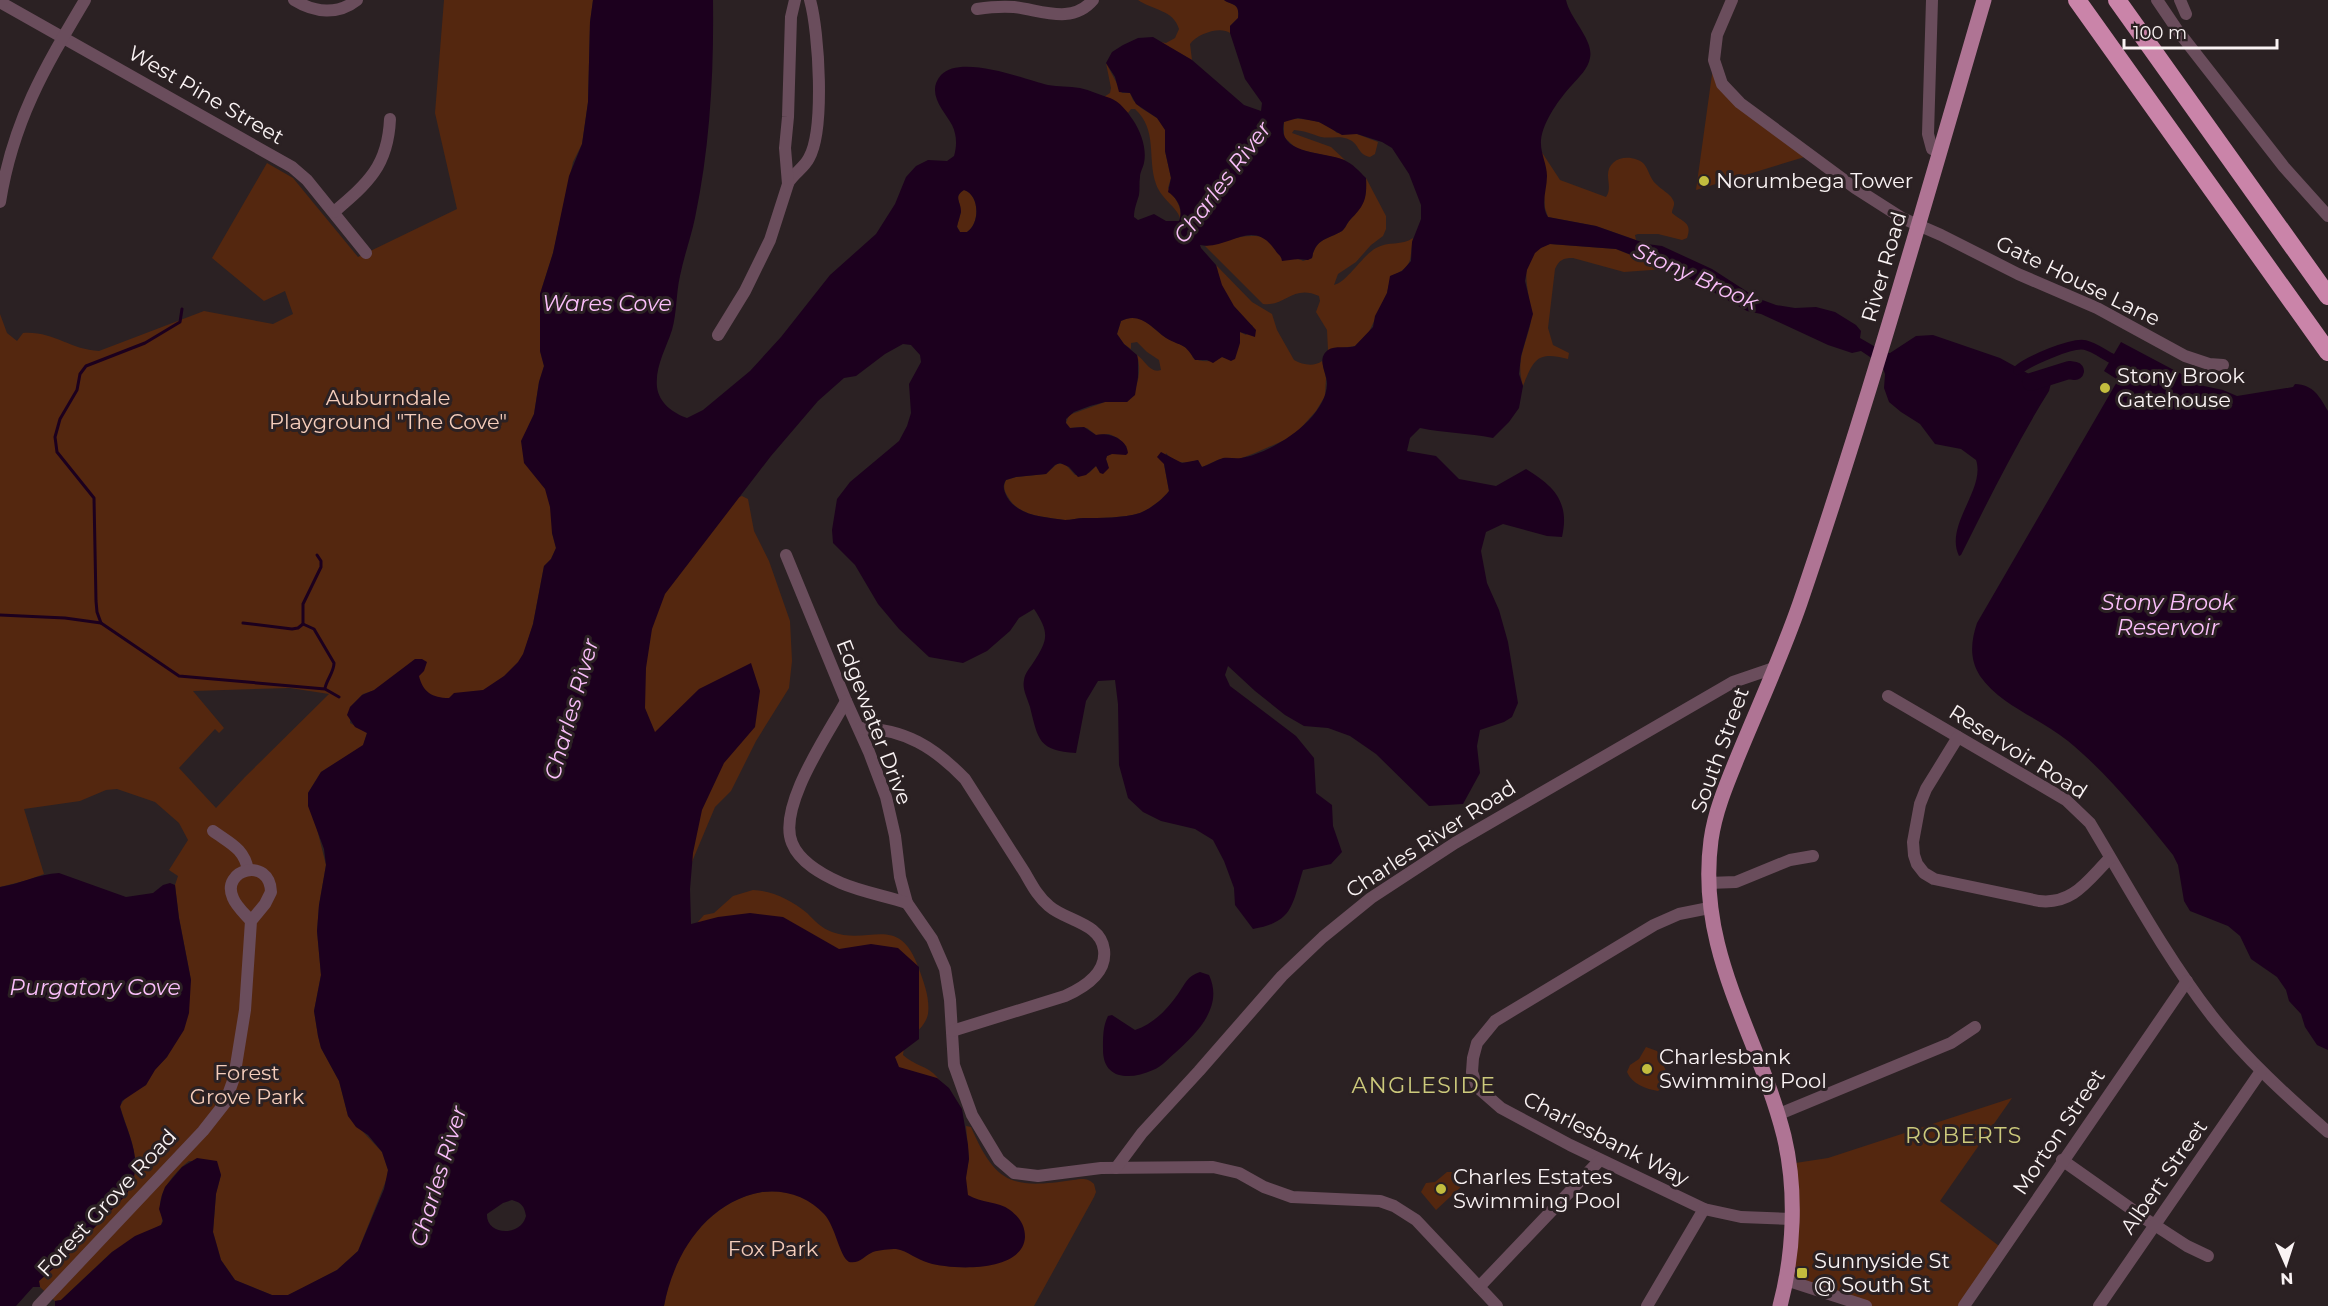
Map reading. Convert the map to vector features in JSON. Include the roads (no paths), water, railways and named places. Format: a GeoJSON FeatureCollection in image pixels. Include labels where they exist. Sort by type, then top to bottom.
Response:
{"type":"FeatureCollection","features":[{"type":"Feature","properties":{"kind":"highway"},"geometry":{"type":"LineString","coordinates":[[2077,0],[2328,352]]}},
{"type":"Feature","properties":{"kind":"highway"},"geometry":{"type":"LineString","coordinates":[[2117,0],[2328,296]]}},
{"type":"Feature","properties":{"kind":"main road","name":"River Road"},"geometry":{"type":"LineString","coordinates":[[1879,358],[1984,0]]}},
{"type":"Feature","properties":{"kind":"main road","name":"South Street"},"geometry":{"type":"LineString","coordinates":[[1780,1306],[1786,1280],[1791,1219],[1789,1164],[1777,1115],[1720,956],[1709,908],[1711,837],[1718,811],[1800,603],[1879,358]]}},
{"type":"Feature","properties":{"kind":"street"},"geometry":{"type":"LineString","coordinates":[[0,202],[9,160],[22,117],[35,87],[85,0]]}},
{"type":"Feature","properties":{"kind":"street"},"geometry":{"type":"LineString","coordinates":[[294,0],[309,7],[327,11],[346,7],[357,0]]}},
{"type":"Feature","properties":{"kind":"street"},"geometry":{"type":"LineString","coordinates":[[788,184],[785,148],[791,17],[795,0]]}},
{"type":"Feature","properties":{"kind":"street"},"geometry":{"type":"LineString","coordinates":[[718,335],[745,291],[770,240],[792,176],[810,157],[816,129],[819,67],[810,0]]}},
{"type":"Feature","properties":{"kind":"street"},"geometry":{"type":"LineString","coordinates":[[977,9],[1003,6],[1068,15],[1079,11],[1093,0]]}},
{"type":"Feature","properties":{"kind":"street","name":"Gate House Lane"},"geometry":{"type":"LineString","coordinates":[[1732,0],[1717,35],[1714,49],[1717,73],[1722,84],[1731,94],[1867,196],[1902,218],[2018,274],[2097,308],[2185,356],[2209,364],[2223,365]]}},
{"type":"Feature","properties":{"kind":"street"},"geometry":{"type":"LineString","coordinates":[[1932,0],[1928,134],[1932,149],[1939,152]]}},
{"type":"Feature","properties":{"kind":"street"},"geometry":{"type":"LineString","coordinates":[[2157,0],[2178,31],[2277,158],[2328,216]]}},
{"type":"Feature","properties":{"kind":"street"},"geometry":{"type":"LineString","coordinates":[[2180,0],[2186,14]]}},
{"type":"Feature","properties":{"kind":"street","name":"West Pine Street"},"geometry":{"type":"LineString","coordinates":[[0,2],[292,167],[307,180],[366,253]]}},
{"type":"Feature","properties":{"kind":"street"},"geometry":{"type":"LineString","coordinates":[[334,212],[367,183],[376,171],[388,144],[390,119]]}},
{"type":"Feature","properties":{"kind":"street","name":"Edgewater Drive"},"geometry":{"type":"LineString","coordinates":[[786,555],[846,701],[860,728],[891,818],[900,877],[907,903],[932,939],[945,969],[950,1000],[954,1065],[972,1115],[999,1160],[1014,1173],[1038,1176],[1116,1168],[1213,1167],[1239,1173],[1264,1187],[1292,1197],[1380,1201],[1394,1206],[1416,1220],[1497,1306]]}},
{"type":"Feature","properties":{"kind":"street","name":"Charles River Road"},"geometry":{"type":"LineString","coordinates":[[1116,1168],[1142,1133],[1282,976],[1323,937],[1371,898],[1448,847],[1733,682],[1774,668]]}},
{"type":"Feature","properties":{"kind":"street","name":"Reservoir Road"},"geometry":{"type":"LineString","coordinates":[[1888,696],[2074,806],[2090,823],[2150,924],[2218,1023],[2261,1071],[2328,1132]]}},
{"type":"Feature","properties":{"kind":"street"},"geometry":{"type":"LineString","coordinates":[[846,701],[805,775],[794,800],[789,829],[792,844],[811,866],[842,883],[907,903]]}},
{"type":"Feature","properties":{"kind":"street"},"geometry":{"type":"LineString","coordinates":[[860,728],[893,731],[911,738],[951,764],[965,779],[1033,888],[1048,905],[1092,929],[1101,939],[1104,960],[1092,980],[1080,989],[1065,996],[952,1031]]}},
{"type":"Feature","properties":{"kind":"street"},"geometry":{"type":"LineString","coordinates":[[1958,737],[1926,789],[1920,804],[1913,849],[1915,859],[1924,873],[1943,882],[2055,902],[2077,892],[2110,858]]}},
{"type":"Feature","properties":{"kind":"street"},"geometry":{"type":"LineString","coordinates":[[213,831],[234,844],[243,853],[248,870]]}},
{"type":"Feature","properties":{"kind":"street"},"geometry":{"type":"LineString","coordinates":[[1708,883],[1736,882],[1790,860],[1813,856]]}},
{"type":"Feature","properties":{"kind":"street"},"geometry":{"type":"LineString","coordinates":[[248,870],[264,874],[271,888],[268,900],[250,921],[233,899],[231,891],[235,877],[248,870]]}},
{"type":"Feature","properties":{"kind":"street","name":"Charlesbank Way"},"geometry":{"type":"LineString","coordinates":[[1709,908],[1679,914],[1654,925],[1508,1011],[1487,1028],[1477,1043],[1473,1058],[1474,1082],[1483,1094],[1501,1108],[1600,1160],[1704,1209],[1741,1217],[1791,1219]]}},
{"type":"Feature","properties":{"kind":"street","name":"Forest Grove Road"},"geometry":{"type":"LineString","coordinates":[[38,1306],[203,1131],[225,1102],[234,1078],[240,1051],[250,921]]}},
{"type":"Feature","properties":{"kind":"street","name":"Morton Street"},"geometry":{"type":"LineString","coordinates":[[1964,1306],[2187,981]]}},
{"type":"Feature","properties":{"kind":"street"},"geometry":{"type":"LineString","coordinates":[[1777,1115],[1951,1043],[1975,1027]]}},
{"type":"Feature","properties":{"kind":"street","name":"Albert Street"},"geometry":{"type":"LineString","coordinates":[[2099,1306],[2261,1071]]}},
{"type":"Feature","properties":{"kind":"street"},"geometry":{"type":"LineString","coordinates":[[1479,1287],[1600,1160]]}},
{"type":"Feature","properties":{"kind":"street"},"geometry":{"type":"LineString","coordinates":[[2062,1160],[2187,1246],[2208,1256]]}},
{"type":"Feature","properties":{"kind":"street"},"geometry":{"type":"LineString","coordinates":[[1647,1306],[1704,1209]]}},
{"type":"Feature","properties":{"kind":"street"},"geometry":{"type":"LineString","coordinates":[[1786,1280],[1866,1306]]}},
{"type":"Feature","properties":{"kind":"water"},"geometry":{"type":"Polygon","coordinates":[[[593,0],[713,0],[713,55],[708,137],[695,218],[683,261],[674,323],[659,365],[657,379],[658,393],[664,403],[687,418],[703,410],[750,371],[781,337],[830,275],[876,234],[895,204],[906,177],[916,166],[928,160],[947,161],[954,156],[955,133],[938,102],[935,89],[941,75],[950,69],[977,67],[993,70],[1048,85],[1084,89],[1117,102],[1126,110],[1136,125],[1144,146],[1145,158],[1134,217],[1138,220],[1154,214],[1166,221],[1179,221],[1181,212],[1179,204],[1168,192],[1171,178],[1165,151],[1165,130],[1157,118],[1136,104],[1130,93],[1119,92],[1115,77],[1106,63],[1112,52],[1123,45],[1138,38],[1153,37],[1192,60],[1244,105],[1261,111],[1262,103],[1245,79],[1230,33],[1230,26],[1238,18],[1238,9],[1224,0],[1566,0],[1588,44],[1590,58],[1585,69],[1553,110],[1542,133],[1542,154],[1547,176],[1544,207],[1548,217],[1596,226],[1647,244],[1662,246],[1712,269],[1757,298],[1776,305],[1795,308],[1816,307],[1835,312],[1856,325],[1861,331],[1860,338],[1886,353],[1890,353],[1916,336],[1933,335],[2000,358],[2029,374],[2055,368],[2049,391],[2014,451],[1959,556],[1956,544],[1957,532],[1975,483],[1978,471],[1976,460],[1961,449],[1935,444],[1920,424],[1889,402],[1884,388],[1885,374],[1882,365],[1861,351],[1852,353],[1828,345],[1761,314],[1747,311],[1683,275],[1616,249],[1550,244],[1541,248],[1535,253],[1527,270],[1525,281],[1533,314],[1521,356],[1519,374],[1523,386],[1519,408],[1493,438],[1420,428],[1410,438],[1407,451],[1436,456],[1459,479],[1496,486],[1526,469],[1552,489],[1562,505],[1564,525],[1562,537],[1547,536],[1503,524],[1486,532],[1481,551],[1487,583],[1499,610],[1508,642],[1518,703],[1512,717],[1480,730],[1477,746],[1480,773],[1463,804],[1429,806],[1376,754],[1350,736],[1328,728],[1304,726],[1285,715],[1228,666],[1225,675],[1230,686],[1296,736],[1314,758],[1316,793],[1332,805],[1333,826],[1342,852],[1331,864],[1303,870],[1293,902],[1284,916],[1277,922],[1253,929],[1235,905],[1234,888],[1213,840],[1195,829],[1161,821],[1143,812],[1128,798],[1119,765],[1118,704],[1115,680],[1098,681],[1086,701],[1076,753],[1054,750],[1042,742],[1038,736],[1024,687],[1025,675],[1042,648],[1045,636],[1043,624],[1034,609],[1019,618],[1010,631],[987,651],[963,663],[929,657],[899,629],[878,604],[855,565],[833,543],[832,530],[837,499],[850,482],[899,441],[907,426],[911,413],[909,384],[921,362],[920,355],[911,345],[903,344],[885,354],[856,376],[844,378],[818,401],[771,456],[665,594],[652,629],[646,668],[645,708],[655,732],[699,689],[751,663],[760,691],[755,727],[724,763],[702,810],[693,853],[690,889],[691,924],[718,917],[750,913],[783,917],[839,949],[871,944],[898,948],[919,967],[919,1039],[895,1057],[899,1067],[937,1078],[949,1088],[962,1109],[969,1159],[966,1178],[968,1195],[1005,1207],[1016,1215],[1025,1233],[1021,1249],[1000,1263],[985,1266],[940,1265],[925,1262],[896,1249],[875,1251],[859,1261],[849,1262],[843,1254],[832,1226],[818,1208],[788,1193],[771,1191],[742,1198],[724,1207],[709,1219],[685,1250],[676,1268],[664,1306],[55,1306],[55,1301],[61,1300],[112,1252],[135,1236],[161,1225],[163,1221],[159,1209],[165,1187],[182,1167],[197,1158],[217,1161],[221,1175],[216,1194],[213,1232],[221,1260],[235,1280],[272,1295],[288,1295],[337,1270],[358,1251],[384,1189],[388,1170],[382,1152],[348,1116],[339,1081],[321,1048],[318,1036],[314,1011],[321,975],[317,931],[326,865],[324,849],[308,806],[308,793],[321,772],[363,745],[367,733],[355,727],[347,715],[350,707],[362,695],[374,690],[415,659],[427,662],[424,671],[419,676],[426,690],[438,697],[449,698],[454,693],[483,690],[504,676],[523,654],[533,624],[544,566],[551,559],[556,548],[545,489],[524,463],[521,441],[534,414],[544,366],[540,351],[540,294],[553,253],[569,176],[582,144],[588,102],[590,22],[593,0]],[[1298,118],[1284,122],[1283,133],[1287,141],[1294,146],[1344,160],[1366,178],[1365,197],[1359,210],[1342,231],[1319,243],[1312,258],[1308,260],[1282,261],[1266,240],[1258,236],[1239,237],[1210,246],[1200,245],[1216,265],[1222,285],[1234,306],[1256,330],[1255,337],[1240,332],[1240,343],[1235,359],[1231,361],[1222,357],[1213,363],[1207,360],[1195,360],[1185,347],[1166,338],[1140,319],[1128,318],[1121,321],[1117,334],[1124,344],[1137,355],[1138,360],[1135,395],[1127,402],[1105,402],[1074,412],[1066,419],[1066,423],[1070,428],[1084,427],[1096,435],[1106,435],[1121,440],[1128,453],[1107,456],[1109,468],[1103,474],[1096,466],[1086,475],[1078,477],[1069,467],[1060,463],[1046,474],[1006,480],[1004,491],[1018,509],[1041,517],[1065,520],[1119,517],[1140,513],[1156,504],[1169,491],[1164,464],[1157,457],[1161,452],[1182,463],[1198,460],[1202,467],[1223,458],[1254,455],[1282,442],[1318,410],[1327,384],[1322,362],[1325,354],[1334,348],[1355,346],[1373,327],[1375,316],[1387,293],[1390,276],[1402,271],[1411,261],[1412,242],[1421,219],[1421,205],[1409,174],[1392,148],[1382,142],[1357,134],[1342,135],[1319,122],[1298,118]],[[964,190],[958,197],[961,212],[957,227],[960,232],[967,232],[976,217],[973,198],[964,190]],[[512,1200],[487,1214],[490,1225],[505,1231],[522,1224],[526,1216],[523,1207],[512,1200]]]}},
{"type":"Feature","properties":{"kind":"water","name":"Stony Brook Reservoir"},"geometry":{"type":"Polygon","coordinates":[[[2121,342],[2204,386],[2237,396],[2293,387],[2295,384],[2302,385],[2319,396],[2328,411],[2328,1050],[2317,1045],[2305,1027],[2301,1014],[2289,1001],[2286,990],[2277,977],[2251,959],[2240,936],[2228,926],[2190,911],[2184,901],[2178,865],[2173,855],[2123,795],[2068,741],[1999,696],[1976,670],[1972,643],[1977,623],[2118,380],[2104,371],[2121,342]]]}},
{"type":"Feature","properties":{"kind":"water","name":"Purgatory Cove"},"geometry":{"type":"Polygon","coordinates":[[[59,873],[126,897],[153,893],[163,885],[170,883],[175,885],[191,980],[189,1013],[184,1030],[146,1085],[122,1101],[120,1107],[135,1161],[135,1172],[126,1195],[64,1259],[39,1281],[40,1287],[33,1287],[16,1306],[0,1306],[0,887],[59,873]]]}},
{"type":"Feature","properties":{"kind":"water"},"geometry":{"type":"Polygon","coordinates":[[[1200,972],[1209,975],[1213,987],[1213,998],[1206,1018],[1192,1037],[1153,1070],[1135,1076],[1119,1075],[1112,1071],[1107,1066],[1103,1048],[1104,1027],[1108,1016],[1112,1015],[1135,1030],[1142,1027],[1164,1011],[1189,978],[1200,972]]]}},
{"type":"Feature","properties":{"kind":"waterway"},"geometry":{"type":"LineString","coordinates":[[101,623],[96,601],[94,498],[57,452],[55,437],[60,419],[77,390],[80,374],[86,366],[145,343],[180,322],[182,309]]}},
{"type":"Feature","properties":{"kind":"waterway"},"geometry":{"type":"LineString","coordinates":[[2018,370],[2031,362],[2071,346],[2092,347],[2111,358]]}},
{"type":"Feature","properties":{"kind":"waterway","name":"Stony Brook"},"geometry":{"type":"LineString","coordinates":[[2031,382],[2069,370],[2075,371]]}},
{"type":"Feature","properties":{"kind":"waterway"},"geometry":{"type":"LineString","coordinates":[[317,555],[321,561],[321,567],[303,604],[303,624],[314,629],[334,663],[325,688]]}},
{"type":"Feature","properties":{"kind":"waterway"},"geometry":{"type":"LineString","coordinates":[[0,615],[65,618],[101,623],[179,676],[325,689],[339,697]]}},
{"type":"Feature","properties":{"kind":"waterway"},"geometry":{"type":"LineString","coordinates":[[243,623],[292,629],[303,624]]}},
{"type":"Feature","properties":{"kind":"place","name":"Norumbega Tower"},"geometry":{"type":"Point","coordinates":[1704,181]}},
{"type":"Feature","properties":{"kind":"place","name":"Stony Brook Gatehouse"},"geometry":{"type":"Point","coordinates":[2105,388]}},
{"type":"Feature","properties":{"kind":"place","name":"Charlesbank Swimming Pool"},"geometry":{"type":"Point","coordinates":[1647,1069]}},
{"type":"Feature","properties":{"kind":"place","name":"Charles Estates Swimming Pool"},"geometry":{"type":"Point","coordinates":[1441,1189]}},
{"type":"Feature","properties":{"kind":"place","name":"Sunnyside St @ South St"},"geometry":{"type":"Point","coordinates":[1802,1273]}},
{"type":"Feature","properties":{"kind":"district","name":"ANGLESIDE"},"geometry":{"type":"Point","coordinates":[1424,1085]}},
{"type":"Feature","properties":{"kind":"district","name":"ROBERTS"},"geometry":{"type":"Point","coordinates":[1964,1135]}},
{"type":"Feature","properties":{"kind":"water label","name":"Charles River"},"geometry":{"type":"Point","coordinates":[1222,182]}},
{"type":"Feature","properties":{"kind":"water label","name":"Wares Cove"},"geometry":{"type":"Point","coordinates":[607,303]}},
{"type":"Feature","properties":{"kind":"water label","name":"Charles River"},"geometry":{"type":"Point","coordinates":[571,709]}},
{"type":"Feature","properties":{"kind":"water label","name":"Charles River"},"geometry":{"type":"Point","coordinates":[438,1176]}},
{"type":"Feature","properties":{"kind":"park label","name":"Auburndale Playground \"The Cove\""},"geometry":{"type":"Point","coordinates":[388,410]}},
{"type":"Feature","properties":{"kind":"park label","name":"Forest Grove Park"},"geometry":{"type":"Point","coordinates":[247,1085]}},
{"type":"Feature","properties":{"kind":"park label","name":"Fox Park"},"geometry":{"type":"Point","coordinates":[773,1249]}}]}
